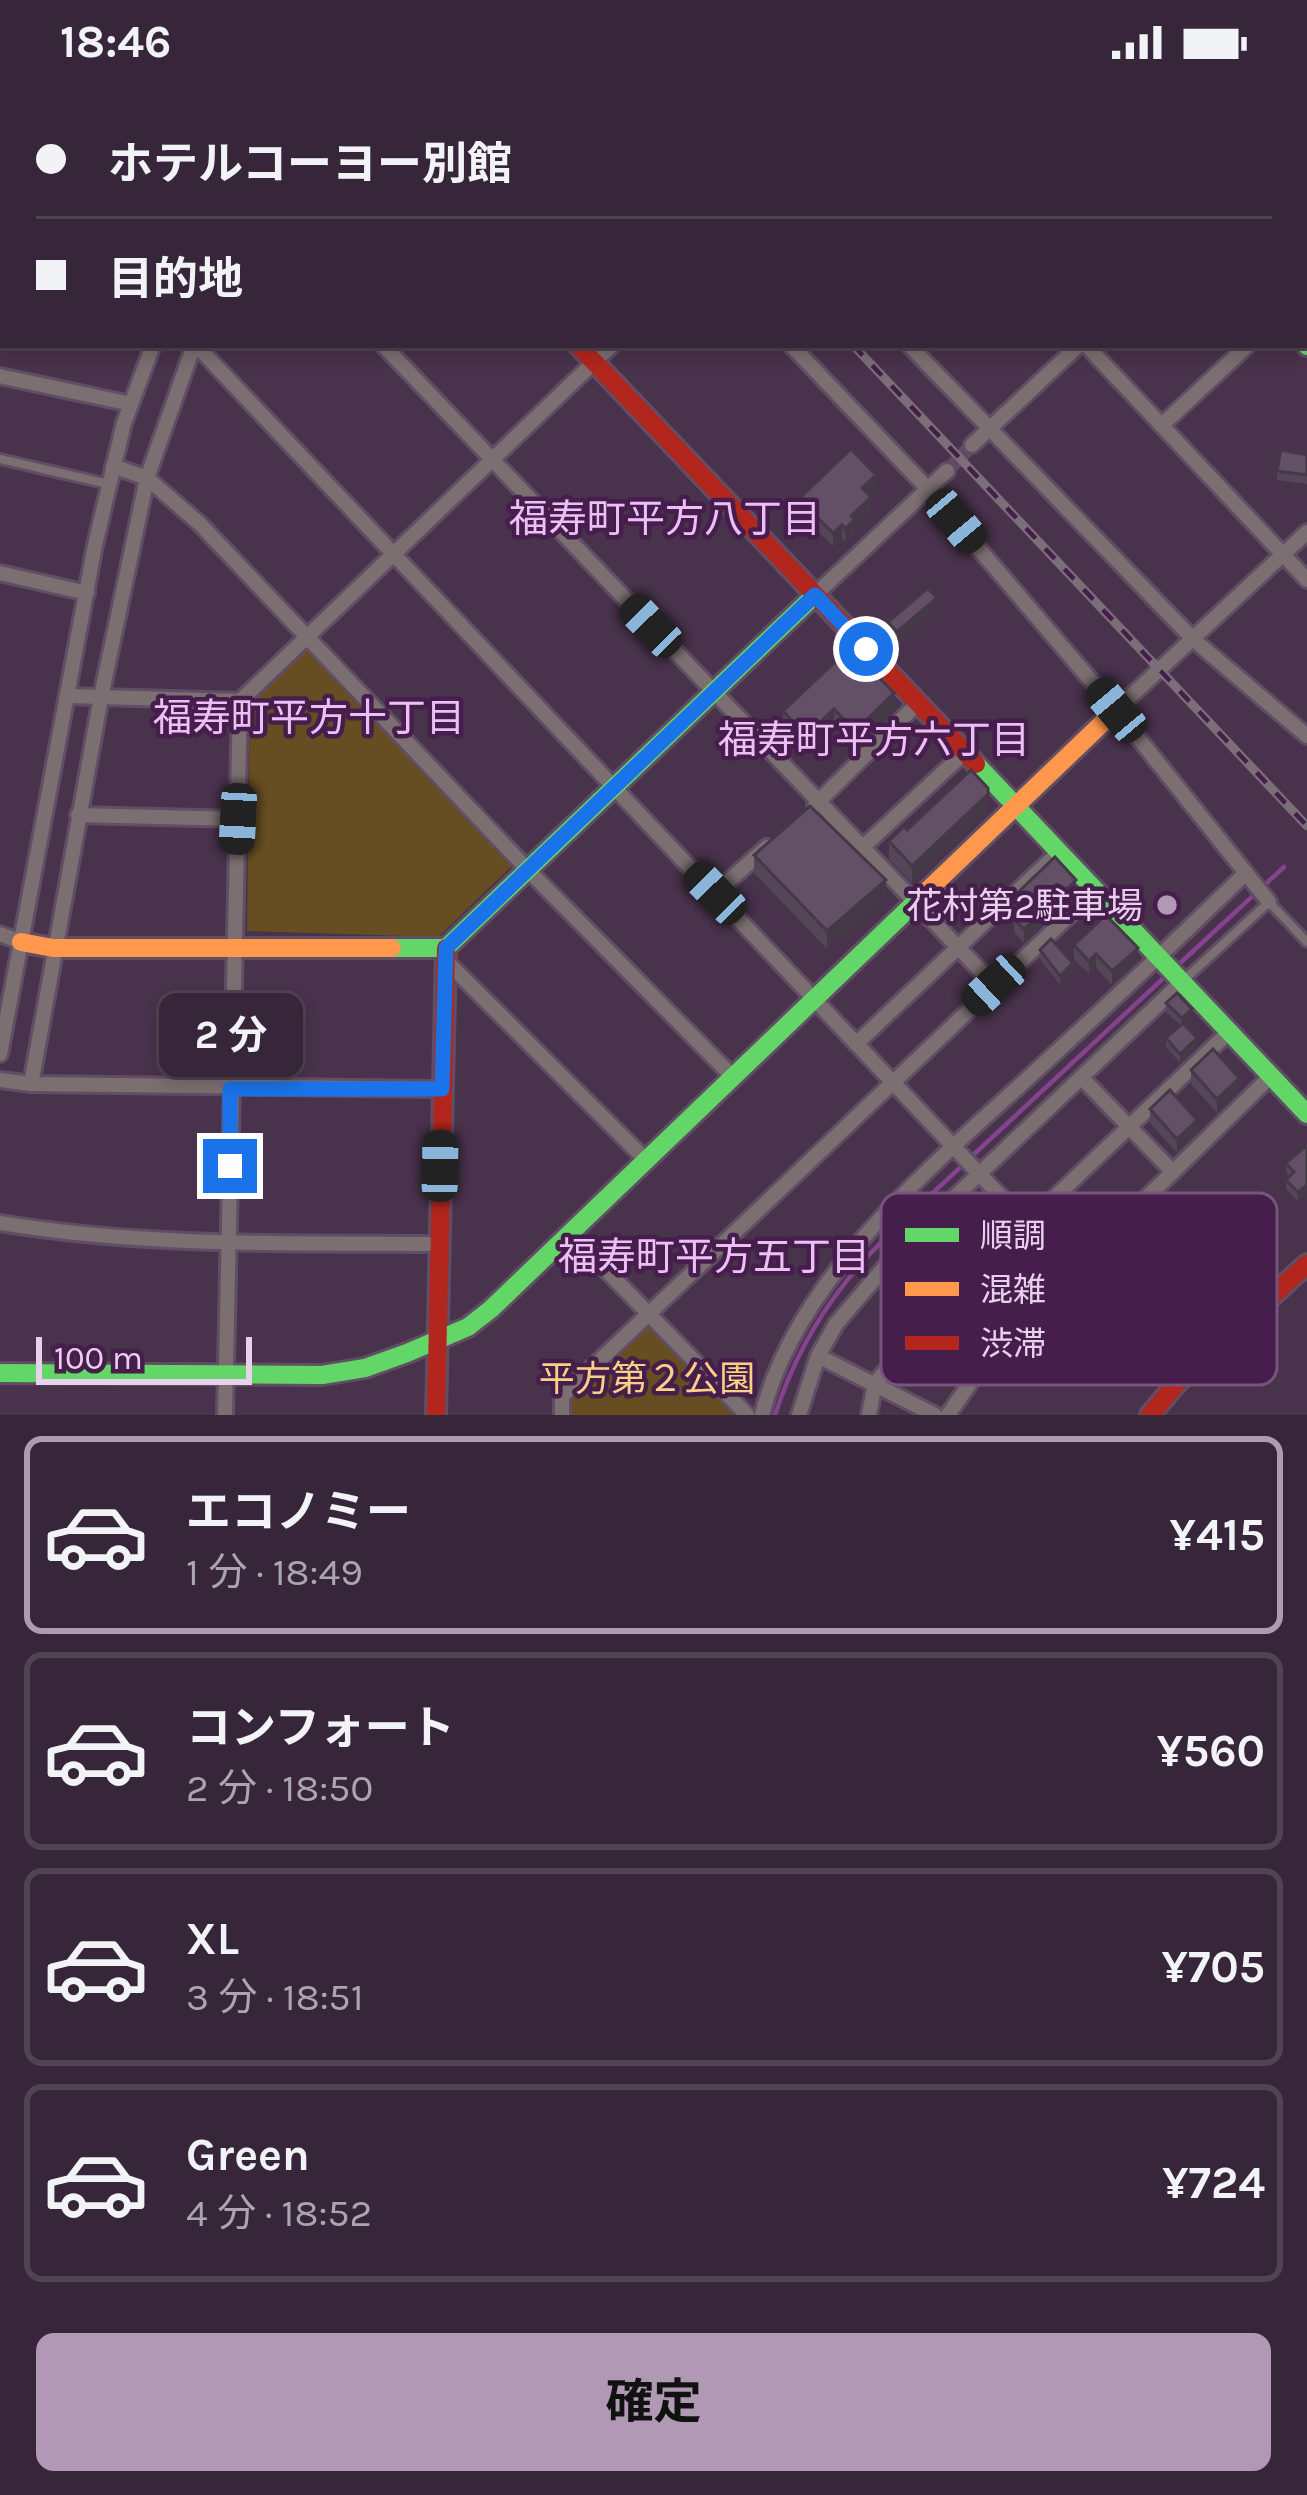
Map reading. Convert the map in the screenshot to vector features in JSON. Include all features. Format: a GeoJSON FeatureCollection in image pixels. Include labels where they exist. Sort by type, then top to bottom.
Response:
{"type":"FeatureCollection","features":[{"type":"Feature","properties":{"kind":"street"},"geometry":{"type":"LineString","coordinates":[[0,1054],[109,484],[152,348]]}},
{"type":"Feature","properties":{"kind":"street"},"geometry":{"type":"LineString","coordinates":[[31,1084],[100,697],[147,478],[194,348]]}},
{"type":"Feature","properties":{"kind":"street"},"geometry":{"type":"LineString","coordinates":[[198,348],[998,1193]]}},
{"type":"Feature","properties":{"kind":"street"},"geometry":{"type":"LineString","coordinates":[[385,348],[994,985]]}},
{"type":"Feature","properties":{"kind":"street"},"geometry":{"type":"LineString","coordinates":[[581,348],[1271,1076],[1304,1103]]}},
{"type":"Feature","properties":{"kind":"street"},"geometry":{"type":"LineString","coordinates":[[67,696],[239,701],[609,348]]}},
{"type":"Feature","properties":{"kind":"street"},"geometry":{"type":"LineString","coordinates":[[794,348],[929,490],[1116,710],[1267,899]]}},
{"type":"Feature","properties":{"kind":"street"},"geometry":{"type":"LineString","coordinates":[[919,348],[988,430],[1194,640],[1307,736]]}},
{"type":"Feature","properties":{"kind":"street"},"geometry":{"type":"LineString","coordinates":[[972,446],[1080,348]]}},
{"type":"Feature","properties":{"kind":"street"},"geometry":{"type":"LineString","coordinates":[[1086,348],[1307,580]]}},
{"type":"Feature","properties":{"kind":"street"},"geometry":{"type":"LineString","coordinates":[[1162,425],[1245,348]]}},
{"type":"Feature","properties":{"kind":"street"},"geometry":{"type":"LineString","coordinates":[[0,376],[131,404]]}},
{"type":"Feature","properties":{"kind":"street"},"geometry":{"type":"LineString","coordinates":[[113,466],[147,478],[200,524],[528,870],[734,1078]]}},
{"type":"Feature","properties":{"kind":"street"},"geometry":{"type":"LineString","coordinates":[[436,1415],[446,954],[614,787],[947,471]]}},
{"type":"Feature","properties":{"kind":"street"},"geometry":{"type":"LineString","coordinates":[[0,1373],[322,1376],[365,1367],[468,1327],[1307,532]]}},
{"type":"Feature","properties":{"kind":"street"},"geometry":{"type":"LineString","coordinates":[[0,573],[87,593]]}},
{"type":"Feature","properties":{"kind":"street"},"geometry":{"type":"LineString","coordinates":[[225,1415],[239,701]]}},
{"type":"Feature","properties":{"kind":"street"},"geometry":{"type":"LineString","coordinates":[[801,817],[918,703]]}},
{"type":"Feature","properties":{"kind":"street"},"geometry":{"type":"LineString","coordinates":[[862,848],[965,752]]}},
{"type":"Feature","properties":{"kind":"street"},"geometry":{"type":"LineString","coordinates":[[79,814],[238,819]]}},
{"type":"Feature","properties":{"kind":"street"},"geometry":{"type":"LineString","coordinates":[[715,893],[784,832]]}},
{"type":"Feature","properties":{"kind":"street"},"geometry":{"type":"LineString","coordinates":[[856,1044],[1060,851]]}},
{"type":"Feature","properties":{"kind":"street"},"geometry":{"type":"LineString","coordinates":[[957,1193],[1082,1078],[1250,878]]}},
{"type":"Feature","properties":{"kind":"street"},"geometry":{"type":"LineString","coordinates":[[562,1415],[562,1396],[1096,890]]}},
{"type":"Feature","properties":{"kind":"street"},"geometry":{"type":"LineString","coordinates":[[0,934],[53,948],[446,954],[647,1161]]}},
{"type":"Feature","properties":{"kind":"street"},"geometry":{"type":"LineString","coordinates":[[916,1193],[957,1151],[1173,969]]}},
{"type":"Feature","properties":{"kind":"street"},"geometry":{"type":"LineString","coordinates":[[1056,1193],[1230,1031]]}},
{"type":"Feature","properties":{"kind":"street"},"geometry":{"type":"LineString","coordinates":[[1152,1193],[1271,1076]]}},
{"type":"Feature","properties":{"kind":"street"},"geometry":{"type":"LineString","coordinates":[[1082,1078],[1173,1172]]}},
{"type":"Feature","properties":{"kind":"street"},"geometry":{"type":"LineString","coordinates":[[0,1080],[230,1089],[442,1089]]}},
{"type":"Feature","properties":{"kind":"street"},"geometry":{"type":"LineString","coordinates":[[0,1223],[68,1234],[229,1243],[439,1244]]}},
{"type":"Feature","properties":{"kind":"street"},"geometry":{"type":"LineString","coordinates":[[762,1415],[782,1355],[822,1288],[881,1228]]}},
{"type":"Feature","properties":{"kind":"street"},"geometry":{"type":"LineString","coordinates":[[571,1234],[747,1415]]}},
{"type":"Feature","properties":{"kind":"street"},"geometry":{"type":"LineString","coordinates":[[1277,1292],[1307,1264]]}},
{"type":"Feature","properties":{"kind":"street"},"geometry":{"type":"LineString","coordinates":[[799,1415],[818,1356],[836,1324],[881,1271]]}},
{"type":"Feature","properties":{"kind":"street"},"geometry":{"type":"LineString","coordinates":[[818,1356],[935,1415]]}},
{"type":"Feature","properties":{"kind":"street"},"geometry":{"type":"LineString","coordinates":[[869,1415],[875,1383],[881,1376]]}},
{"type":"Feature","properties":{"kind":"street"},"geometry":{"type":"LineString","coordinates":[[948,1415],[969,1385]]}},
{"type":"Feature","properties":{"kind":"street"},"geometry":{"type":"LineString","coordinates":[[1150,1415],[1176,1385]]}},
{"type":"Feature","properties":{"kind":"lane"},"geometry":{"type":"LineString","coordinates":[[0,459],[109,484]]}},
{"type":"Feature","properties":{"kind":"lane"},"geometry":{"type":"LineString","coordinates":[[1173,969],[1267,899],[1307,942]]}},
{"type":"Feature","properties":{"kind":"green space"},"geometry":{"type":"Polygon","coordinates":[[[308,647],[515,863],[438,937],[247,931],[250,703],[308,647]]]}},
{"type":"Feature","properties":{"kind":"green space","name":"平方第２公園"},"geometry":{"type":"Polygon","coordinates":[[[649,1324],[739,1415],[572,1415],[572,1398],[649,1324]]]}},
{"type":"Feature","properties":{"kind":"building"},"geometry":{"type":"Polygon","coordinates":[[[851,449],[876,475],[862,488],[871,497],[851,516],[855,519],[833,533],[799,499],[851,449]]]}},
{"type":"Feature","properties":{"kind":"building"},"geometry":{"type":"Polygon","coordinates":[[[1281,450],[1307,455],[1307,475],[1277,471],[1281,450]]]}},
{"type":"Feature","properties":{"kind":"building"},"geometry":{"type":"Polygon","coordinates":[[[928,588],[937,598],[897,632],[888,622],[928,588]]]}},
{"type":"Feature","properties":{"kind":"building"},"geometry":{"type":"Polygon","coordinates":[[[850,648],[894,693],[855,731],[834,709],[806,736],[783,711],[850,648]]]}},
{"type":"Feature","properties":{"kind":"building"},"geometry":{"type":"Polygon","coordinates":[[[971,770],[988,794],[912,866],[889,841],[971,770]]]}},
{"type":"Feature","properties":{"kind":"building"},"geometry":{"type":"Polygon","coordinates":[[[810,806],[886,880],[827,931],[754,855],[810,806]]]}},
{"type":"Feature","properties":{"kind":"building"},"geometry":{"type":"Polygon","coordinates":[[[1055,857],[1076,880],[1024,929],[1008,902],[1055,857]]]}},
{"type":"Feature","properties":{"kind":"building"},"geometry":{"type":"Polygon","coordinates":[[[1106,915],[1138,948],[1112,971],[1096,954],[1089,961],[1074,945],[1106,915]]]}},
{"type":"Feature","properties":{"kind":"building"},"geometry":{"type":"Polygon","coordinates":[[[1051,939],[1073,963],[1060,976],[1040,950],[1051,939]]]}},
{"type":"Feature","properties":{"kind":"building"},"geometry":{"type":"Polygon","coordinates":[[[1177,993],[1192,1009],[1182,1018],[1166,1003],[1177,993]]]}},
{"type":"Feature","properties":{"kind":"building"},"geometry":{"type":"Polygon","coordinates":[[[1183,1023],[1197,1038],[1180,1054],[1166,1038],[1183,1023]]]}},
{"type":"Feature","properties":{"kind":"building"},"geometry":{"type":"Polygon","coordinates":[[[1213,1049],[1239,1078],[1217,1099],[1191,1070],[1213,1049]]]}},
{"type":"Feature","properties":{"kind":"building"},"geometry":{"type":"Polygon","coordinates":[[[1170,1090],[1197,1120],[1177,1139],[1150,1109],[1170,1090]]]}},
{"type":"Feature","properties":{"kind":"building"},"geometry":{"type":"Polygon","coordinates":[[[1307,1145],[1307,1185],[1298,1192],[1286,1180],[1294,1172],[1286,1163],[1307,1145]]]}},
{"type":"Feature","properties":{"kind":"waterway"},"geometry":{"type":"LineString","coordinates":[[1178,965],[1284,867]]}},
{"type":"Feature","properties":{"kind":"waterway"},"geometry":{"type":"LineString","coordinates":[[971,1157],[1169,973]]}},
{"type":"Feature","properties":{"kind":"waterway"},"geometry":{"type":"LineString","coordinates":[[932,1193],[963,1165]]}},
{"type":"Feature","properties":{"kind":"waterway"},"geometry":{"type":"LineString","coordinates":[[775,1415],[808,1338],[881,1242]]}},
{"type":"Feature","properties":{"kind":"tunnel"},"geometry":{"type":"LineString","coordinates":[[947,471],[972,445]]}},
{"type":"Feature","properties":{"kind":"railway"},"geometry":{"type":"LineString","coordinates":[[856,348],[1307,826]]}},
{"type":"Feature","properties":{"kind":"traffic: fast"},"geometry":{"type":"LineString","coordinates":[[392,948],[446,948],[815,595]]}},
{"type":"Feature","properties":{"kind":"traffic: fast"},"geometry":{"type":"LineString","coordinates":[[976,764],[1307,1114]]}},
{"type":"Feature","properties":{"kind":"traffic: fast"},"geometry":{"type":"LineString","coordinates":[[0,1373],[322,1375],[365,1368],[468,1327],[927,891]]}},
{"type":"Feature","properties":{"kind":"traffic: slow"},"geometry":{"type":"LineString","coordinates":[[927,891],[1116,710]]}},
{"type":"Feature","properties":{"kind":"traffic: slow"},"geometry":{"type":"LineString","coordinates":[[21,942],[53,948],[392,948]]}},
{"type":"Feature","properties":{"kind":"traffic: jam"},"geometry":{"type":"LineString","coordinates":[[581,348],[976,764]]}},
{"type":"Feature","properties":{"kind":"traffic: jam"},"geometry":{"type":"LineString","coordinates":[[436,1415],[446,948]]}},
{"type":"Feature","properties":{"kind":"traffic: jam"},"geometry":{"type":"LineString","coordinates":[[1277,1291],[1307,1264]]}},
{"type":"Feature","properties":{"kind":"traffic: jam"},"geometry":{"type":"LineString","coordinates":[[1150,1415],[1175,1385]]}},
{"type":"Feature","properties":{"kind":"place","name":"花村第2駐車場"},"geometry":{"type":"Point","coordinates":[1167,905]}},
{"type":"Feature","properties":{"kind":"district","name":"福寿町平方八丁目"},"geometry":{"type":"Point","coordinates":[665,518]}},
{"type":"Feature","properties":{"kind":"district","name":"福寿町平方十丁目"},"geometry":{"type":"Point","coordinates":[309,717]}},
{"type":"Feature","properties":{"kind":"district","name":"福寿町平方六丁目"},"geometry":{"type":"Point","coordinates":[874,739]}},
{"type":"Feature","properties":{"kind":"district","name":"福寿町平方五丁目"},"geometry":{"type":"Point","coordinates":[714,1256]}},
{"type":"Feature","properties":{"kind":"route"},"geometry":{"type":"LineString","coordinates":[[230,1166],[230,1089],[442,1089],[446,948],[815,595],[866,649]]}}]}
